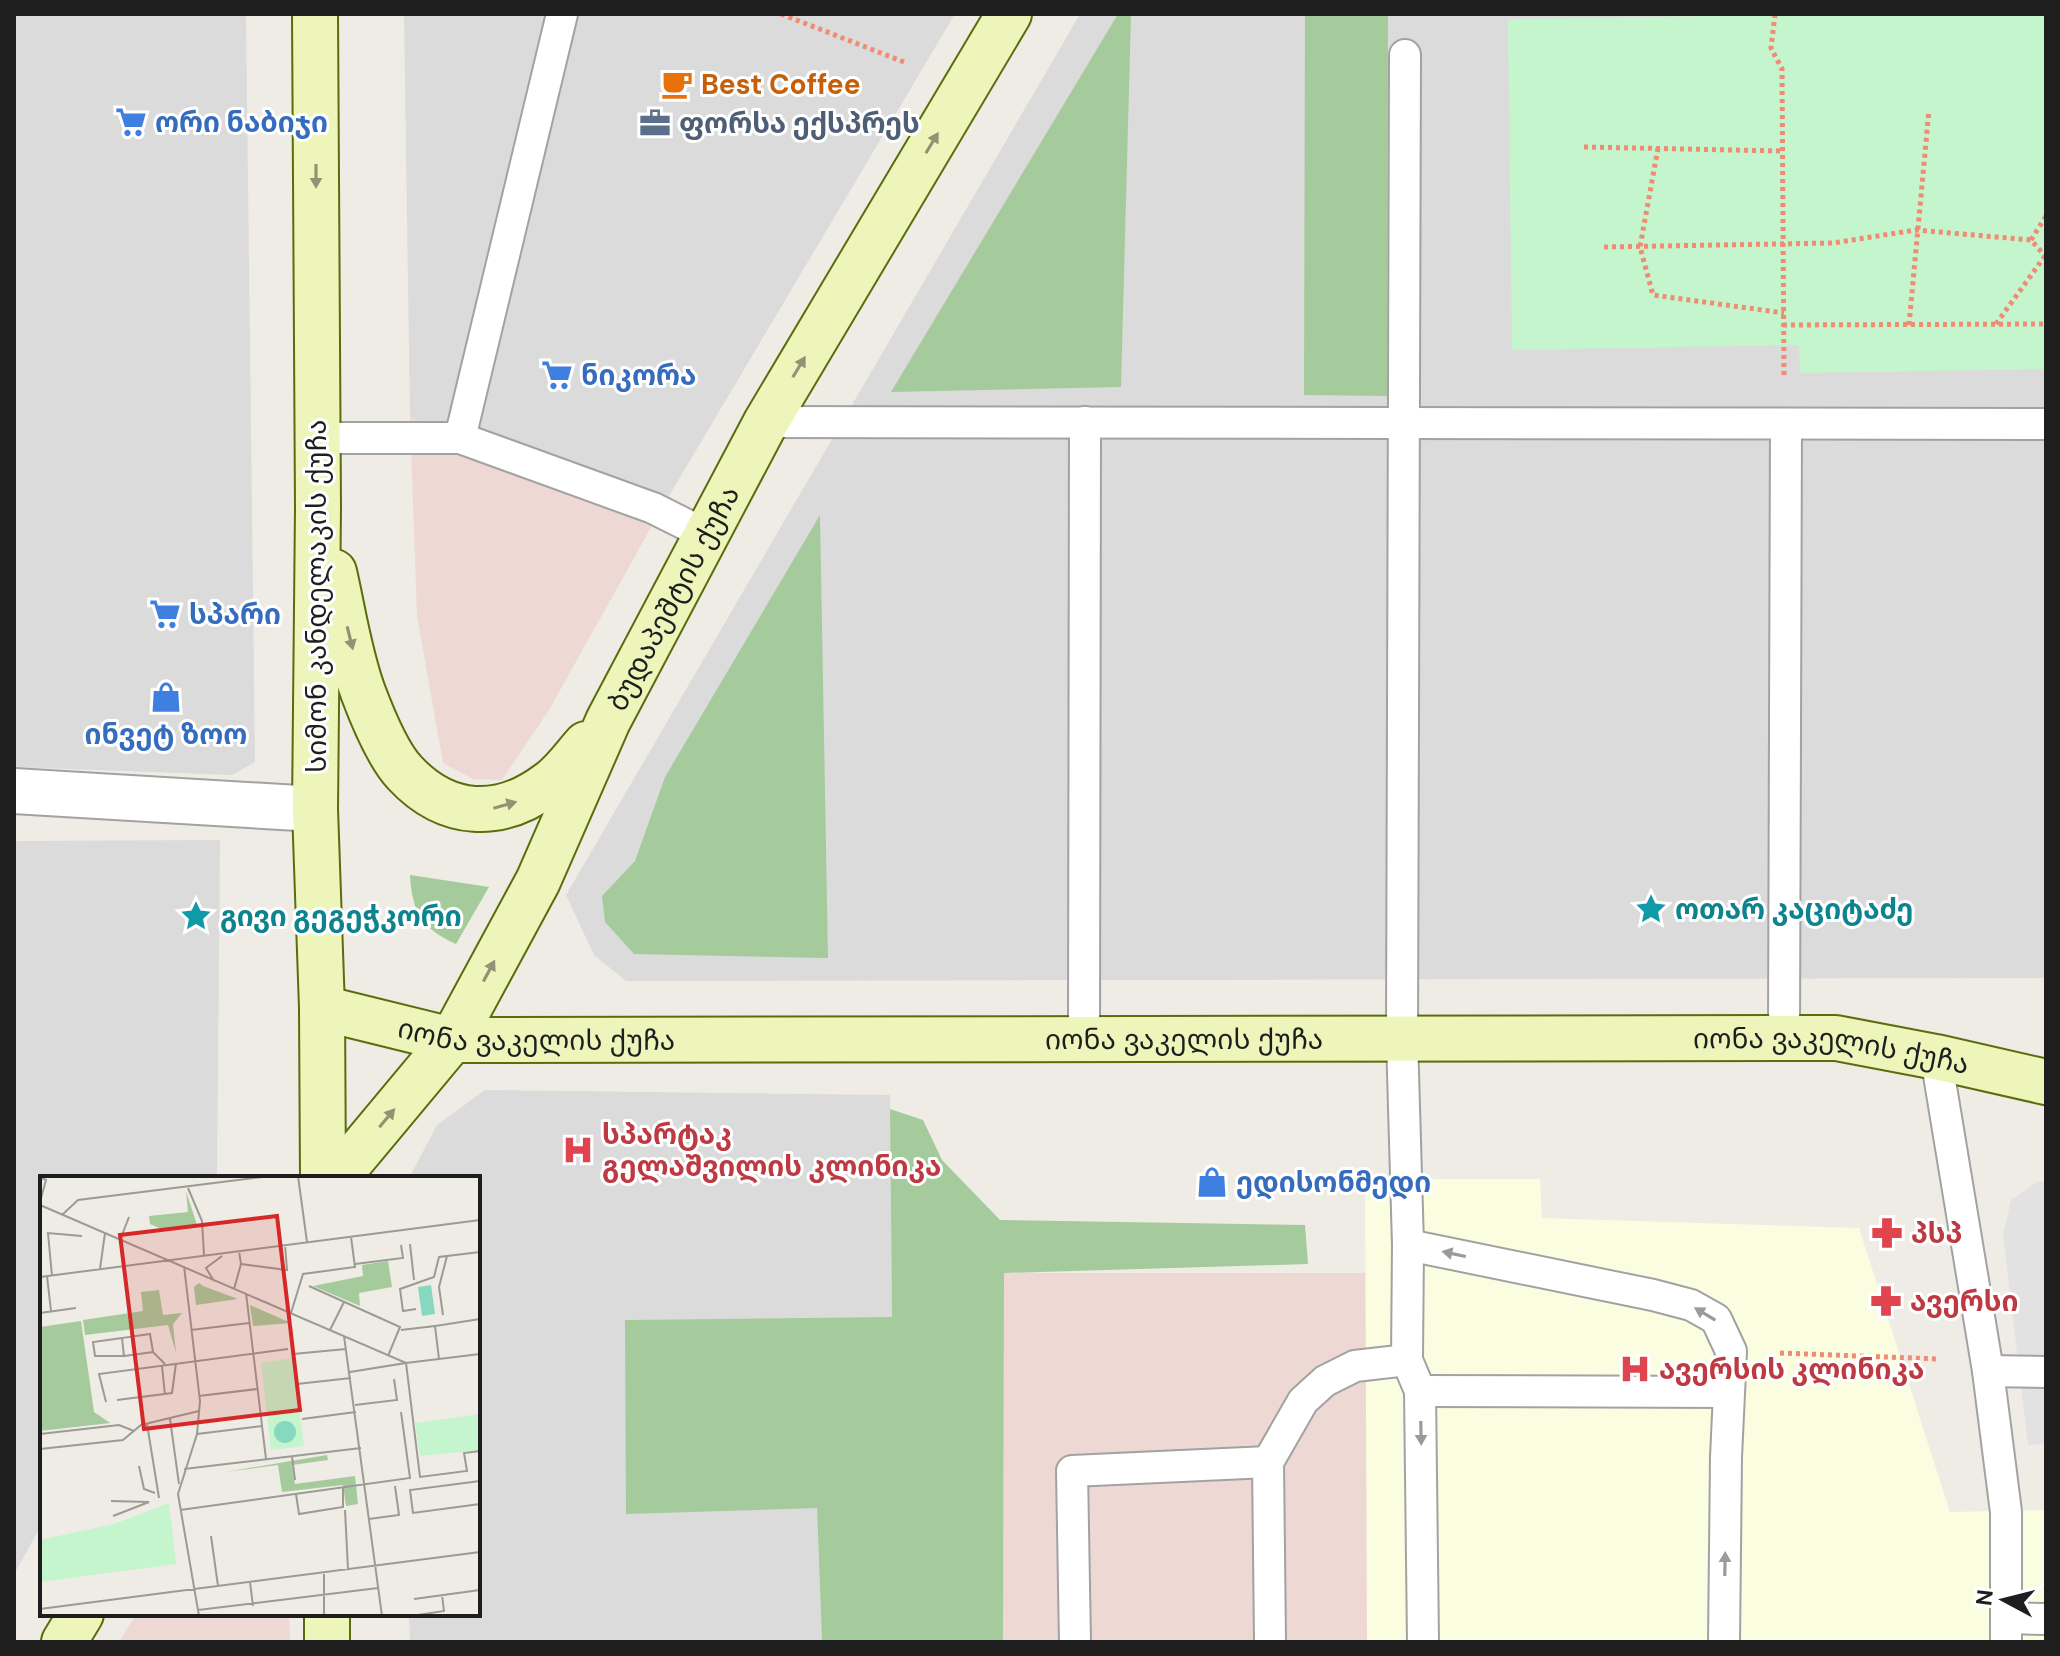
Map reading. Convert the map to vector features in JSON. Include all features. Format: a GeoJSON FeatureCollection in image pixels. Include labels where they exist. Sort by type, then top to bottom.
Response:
{"type":"FeatureCollection","features":[{"type":"Feature","properties":{"kind":"main road","name":"სიმონ კანდელაკის ქუჩა"},"geometry":{"type":"LineString","coordinates":[[315,14],[318,507],[315,809],[322,1008],[323,1176]]}},
{"type":"Feature","properties":{"kind":"main road","name":"ბუდაპეშტის ქუჩა"},"geometry":{"type":"LineString","coordinates":[[339,1176],[452,1040],[538,881],[608,721],[766,422],[1009,14]]}},
{"type":"Feature","properties":{"kind":"main road"},"geometry":{"type":"LineString","coordinates":[[318,507],[362,690],[382,736],[404,772],[431,795],[453,807],[476,809],[497,809],[525,799],[551,783],[608,721]]}},
{"type":"Feature","properties":{"kind":"main road","name":"იონა ვაკელის ქუჩა"},"geometry":{"type":"LineString","coordinates":[[322,1008],[452,1040],[1836,1038],[2046,1082]]}},
{"type":"Feature","properties":{"kind":"main road"},"geometry":{"type":"LineString","coordinates":[[64,1642],[80,1616]]}},
{"type":"Feature","properties":{"kind":"main road"},"geometry":{"type":"LineString","coordinates":[[327,1616],[327,1642]]}},
{"type":"Feature","properties":{"kind":"street"},"geometry":{"type":"LineString","coordinates":[[14,791],[315,809]]}},
{"type":"Feature","properties":{"kind":"lane"},"geometry":{"type":"LineString","coordinates":[[460,438],[562,14]]}},
{"type":"Feature","properties":{"kind":"lane"},"geometry":{"type":"LineString","coordinates":[[1405,55],[1402,1038],[1408,1245],[1407,1360],[1420,1391],[1423,1642]]}},
{"type":"Feature","properties":{"kind":"lane"},"geometry":{"type":"LineString","coordinates":[[766,422],[2046,424]]}},
{"type":"Feature","properties":{"kind":"lane"},"geometry":{"type":"LineString","coordinates":[[1084,1039],[1085,422]]}},
{"type":"Feature","properties":{"kind":"lane"},"geometry":{"type":"LineString","coordinates":[[1784,1037],[1786,424]]}},
{"type":"Feature","properties":{"kind":"lane"},"geometry":{"type":"LineString","coordinates":[[317,438],[460,438],[653,508],[707,535]]}},
{"type":"Feature","properties":{"kind":"lane"},"geometry":{"type":"LineString","coordinates":[[1936,1057],[1987,1366],[2006,1512],[2006,1630],[2046,1619]]}},
{"type":"Feature","properties":{"kind":"lane"},"geometry":{"type":"LineString","coordinates":[[1408,1245],[1691,1305],[1716,1319],[1731,1351],[1724,1642]]}},
{"type":"Feature","properties":{"kind":"lane"},"geometry":{"type":"LineString","coordinates":[[1270,1642],[1268,1462],[1303,1401],[1325,1381],[1355,1366],[1407,1360]]}},
{"type":"Feature","properties":{"kind":"lane"},"geometry":{"type":"LineString","coordinates":[[1987,1366],[2046,1372]]}},
{"type":"Feature","properties":{"kind":"lane"},"geometry":{"type":"LineString","coordinates":[[1420,1391],[1728,1392]]}},
{"type":"Feature","properties":{"kind":"lane"},"geometry":{"type":"LineString","coordinates":[[1075,1642],[1072,1471],[1268,1462]]}},
{"type":"Feature","properties":{"kind":"path"},"geometry":{"type":"LineString","coordinates":[[781,14],[904,62]]}},
{"type":"Feature","properties":{"kind":"path"},"geometry":{"type":"LineString","coordinates":[[1775,14],[1771,48],[1782,69],[1786,424]]}},
{"type":"Feature","properties":{"kind":"path"},"geometry":{"type":"LineString","coordinates":[[1909,325],[1929,110]]}},
{"type":"Feature","properties":{"kind":"path"},"geometry":{"type":"LineString","coordinates":[[1584,147],[1783,151]]}},
{"type":"Feature","properties":{"kind":"path"},"geometry":{"type":"LineString","coordinates":[[1658,148],[1640,247],[1653,295],[1784,313]]}},
{"type":"Feature","properties":{"kind":"path"},"geometry":{"type":"LineString","coordinates":[[2031,240],[2046,216]]}},
{"type":"Feature","properties":{"kind":"path"},"geometry":{"type":"LineString","coordinates":[[1604,247],[1833,243],[1916,230],[2031,240],[2045,257],[1996,324]]}},
{"type":"Feature","properties":{"kind":"path"},"geometry":{"type":"LineString","coordinates":[[1783,325],[2046,324]]}},
{"type":"Feature","properties":{"kind":"path"},"geometry":{"type":"LineString","coordinates":[[1731,1351],[1987,1366]]}},
{"type":"Feature","properties":{"kind":"shaded area"},"geometry":{"type":"Polygon","coordinates":[[[14,14],[246,14],[255,762],[232,775],[14,767],[14,14]]]}},
{"type":"Feature","properties":{"kind":"shaded area"},"geometry":{"type":"Polygon","coordinates":[[[404,14],[955,14],[663,506],[410,417],[404,14]]]}},
{"type":"Feature","properties":{"kind":"shaded area"},"geometry":{"type":"Polygon","coordinates":[[[1080,14],[2046,14],[2046,978],[626,981],[594,955],[566,895],[1080,14]]]}},
{"type":"Feature","properties":{"kind":"shaded area"},"geometry":{"type":"Polygon","coordinates":[[[410,417],[663,506],[549,710],[502,780],[473,779],[443,763],[417,616],[410,417]]]}},
{"type":"Feature","properties":{"kind":"shaded area"},"geometry":{"type":"Polygon","coordinates":[[[220,840],[217,1176],[40,1176],[40,1528],[14,1574],[14,841],[220,840]]]}},
{"type":"Feature","properties":{"kind":"shaded area"},"geometry":{"type":"Polygon","coordinates":[[[485,1090],[890,1095],[892,1318],[625,1320],[817,1508],[822,1642],[410,1642],[409,1616],[480,1616],[480,1176],[410,1176],[437,1125],[485,1090]]]}},
{"type":"Feature","properties":{"kind":"shaded area","name":"ავერსის კლინიკა"},"geometry":{"type":"Polygon","coordinates":[[[1365,1179],[1540,1179],[1542,1218],[1859,1228],[1950,1512],[2046,1510],[2046,1642],[1367,1642],[1365,1179]]]}},
{"type":"Feature","properties":{"kind":"shaded area"},"geometry":{"type":"Polygon","coordinates":[[[2038,1181],[2046,1182],[2046,1444],[2028,1445],[2003,1234],[2011,1200],[2038,1181]]]}},
{"type":"Feature","properties":{"kind":"shaded area"},"geometry":{"type":"Polygon","coordinates":[[[1004,1273],[1370,1273],[1370,1642],[1003,1642],[1004,1273]]]}},
{"type":"Feature","properties":{"kind":"shaded area"},"geometry":{"type":"Polygon","coordinates":[[[135,1616],[289,1616],[290,1642],[119,1642],[135,1616]]]}},
{"type":"Feature","properties":{"kind":"green space"},"geometry":{"type":"Polygon","coordinates":[[[1118,14],[1131,14],[1121,387],[891,392],[1118,14]]]}},
{"type":"Feature","properties":{"kind":"green space"},"geometry":{"type":"Polygon","coordinates":[[[1305,14],[1388,14],[1387,396],[1304,395],[1305,14]]]}},
{"type":"Feature","properties":{"kind":"green space"},"geometry":{"type":"Polygon","coordinates":[[[2046,14],[2046,369],[1800,373],[1799,345],[1512,350],[1508,19],[2046,14]]]}},
{"type":"Feature","properties":{"kind":"green space"},"geometry":{"type":"Polygon","coordinates":[[[820,515],[828,958],[634,954],[605,922],[602,896],[635,861],[665,777],[820,515]]]}},
{"type":"Feature","properties":{"kind":"green space"},"geometry":{"type":"Polygon","coordinates":[[[410,875],[489,887],[456,944],[435,932],[421,918],[413,899],[410,875]]]}},
{"type":"Feature","properties":{"kind":"green space"},"geometry":{"type":"Polygon","coordinates":[[[890,1109],[923,1120],[942,1160],[1000,1220],[1305,1225],[1308,1264],[1004,1273],[1003,1642],[822,1642],[817,1508],[626,1514],[625,1320],[892,1317],[890,1109]]]}},
{"type":"Feature","properties":{"kind":"place","name":"Best Coffee"},"geometry":{"type":"Point","coordinates":[677,84]}},
{"type":"Feature","properties":{"kind":"place","name":"ორი ნაბიჯი"},"geometry":{"type":"Point","coordinates":[131,122]}},
{"type":"Feature","properties":{"kind":"place","name":"ფორსა ექსპრეს"},"geometry":{"type":"Point","coordinates":[655,123]}},
{"type":"Feature","properties":{"kind":"place","name":"ნიკორა"},"geometry":{"type":"Point","coordinates":[557,375]}},
{"type":"Feature","properties":{"kind":"place","name":"სპარი"},"geometry":{"type":"Point","coordinates":[165,614]}},
{"type":"Feature","properties":{"kind":"place","name":"ინვეტ ზოო"},"geometry":{"type":"Point","coordinates":[166,697]}},
{"type":"Feature","properties":{"kind":"place","name":"ოთარ კაციტაძე"},"geometry":{"type":"Point","coordinates":[1651,909]}},
{"type":"Feature","properties":{"kind":"place","name":"გივი გეგეჭკორი"},"geometry":{"type":"Point","coordinates":[196,916]}},
{"type":"Feature","properties":{"kind":"place","name":"სპარტაკ გელაშვილის კლინიკა"},"geometry":{"type":"Point","coordinates":[578,1150]}},
{"type":"Feature","properties":{"kind":"place","name":"ედისონმედი"},"geometry":{"type":"Point","coordinates":[1212,1182]}},
{"type":"Feature","properties":{"kind":"place","name":"პსპ"},"geometry":{"type":"Point","coordinates":[1887,1233]}},
{"type":"Feature","properties":{"kind":"place","name":"ავერსი"},"geometry":{"type":"Point","coordinates":[1886,1301]}},
{"type":"Feature","properties":{"kind":"place","name":"ავერსის კლინიკა"},"geometry":{"type":"Point","coordinates":[1635,1369]}}]}
